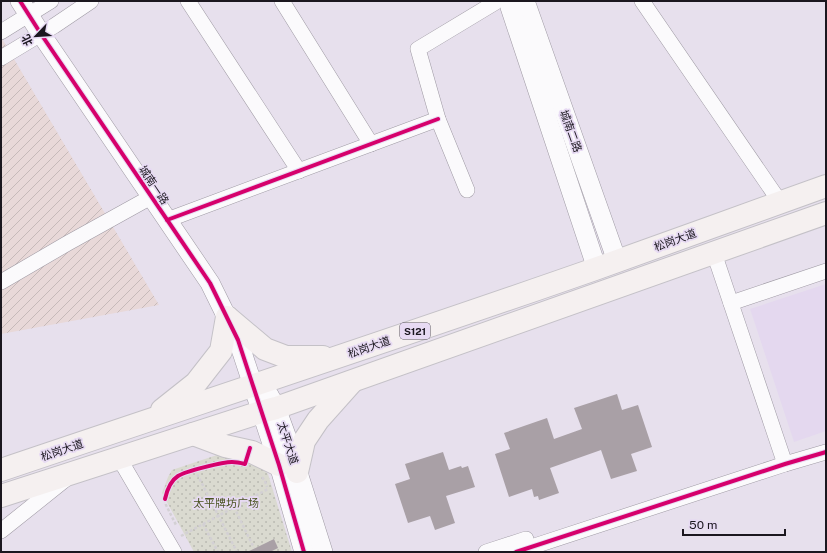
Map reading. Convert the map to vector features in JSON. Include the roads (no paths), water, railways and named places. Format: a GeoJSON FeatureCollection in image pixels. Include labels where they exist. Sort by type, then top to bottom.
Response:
{"type":"FeatureCollection","features":[{"type":"Feature","properties":{"kind":"main road","name":"松岗大道"},"geometry":{"type":"LineString","coordinates":[[1,470],[338,358],[597,269],[826,186]]}},
{"type":"Feature","properties":{"kind":"main road","name":"S121"},"geometry":{"type":"LineString","coordinates":[[1,496],[269,410],[826,213]]}},
{"type":"Feature","properties":{"kind":"main road"},"geometry":{"type":"LineString","coordinates":[[227,317],[265,349],[286,357],[338,358]]}},
{"type":"Feature","properties":{"kind":"main road"},"geometry":{"type":"LineString","coordinates":[[149,420],[196,383],[221,351],[227,317]]}},
{"type":"Feature","properties":{"kind":"main road"},"geometry":{"type":"LineString","coordinates":[[193,434],[225,446],[252,452],[279,471],[304,441],[318,420],[353,381]]}},
{"type":"Feature","properties":{"kind":"street","name":"城南一路"},"geometry":{"type":"LineString","coordinates":[[20,1],[210,283],[258,384]]}},
{"type":"Feature","properties":{"kind":"street"},"geometry":{"type":"LineString","coordinates":[[1,32],[51,1]]}},
{"type":"Feature","properties":{"kind":"street"},"geometry":{"type":"LineString","coordinates":[[1,58],[92,1]]}},
{"type":"Feature","properties":{"kind":"street"},"geometry":{"type":"LineString","coordinates":[[188,1],[299,171]]}},
{"type":"Feature","properties":{"kind":"street"},"geometry":{"type":"LineString","coordinates":[[282,1],[371,144]]}},
{"type":"Feature","properties":{"kind":"street"},"geometry":{"type":"LineString","coordinates":[[642,1],[780,202]]}},
{"type":"Feature","properties":{"kind":"street"},"geometry":{"type":"LineString","coordinates":[[467,190],[438,119],[418,49],[509,2]]}},
{"type":"Feature","properties":{"kind":"street","name":"城南二路"},"geometry":{"type":"LineString","coordinates":[[509,2],[617,262]]}},
{"type":"Feature","properties":{"kind":"street","name":"城南二路"},"geometry":{"type":"LineString","coordinates":[[509,2],[597,269]]}},
{"type":"Feature","properties":{"kind":"street"},"geometry":{"type":"LineString","coordinates":[[167,220],[438,119]]}},
{"type":"Feature","properties":{"kind":"street"},"geometry":{"type":"LineString","coordinates":[[1,282],[151,197]]}},
{"type":"Feature","properties":{"kind":"street"},"geometry":{"type":"LineString","coordinates":[[714,253],[786,464]]}},
{"type":"Feature","properties":{"kind":"street"},"geometry":{"type":"LineString","coordinates":[[731,304],[826,271]]}},
{"type":"Feature","properties":{"kind":"street"},"geometry":{"type":"LineString","coordinates":[[258,384],[269,410],[279,471],[304,552]]}},
{"type":"Feature","properties":{"kind":"street"},"geometry":{"type":"LineString","coordinates":[[516,552],[826,452]]}},
{"type":"Feature","properties":{"kind":"street"},"geometry":{"type":"LineString","coordinates":[[119,458],[174,552]]}},
{"type":"Feature","properties":{"kind":"street"},"geometry":{"type":"LineString","coordinates":[[486,552],[759,463],[786,464]]}},
{"type":"Feature","properties":{"kind":"street","name":"太平大道"},"geometry":{"type":"LineString","coordinates":[[279,471],[323,552]]}},
{"type":"Feature","properties":{"kind":"street"},"geometry":{"type":"LineString","coordinates":[[1,531],[74,473]]}},
{"type":"Feature","properties":{"kind":"park label","name":"太平牌坊广场"},"geometry":{"type":"Point","coordinates":[226,503]}}]}
